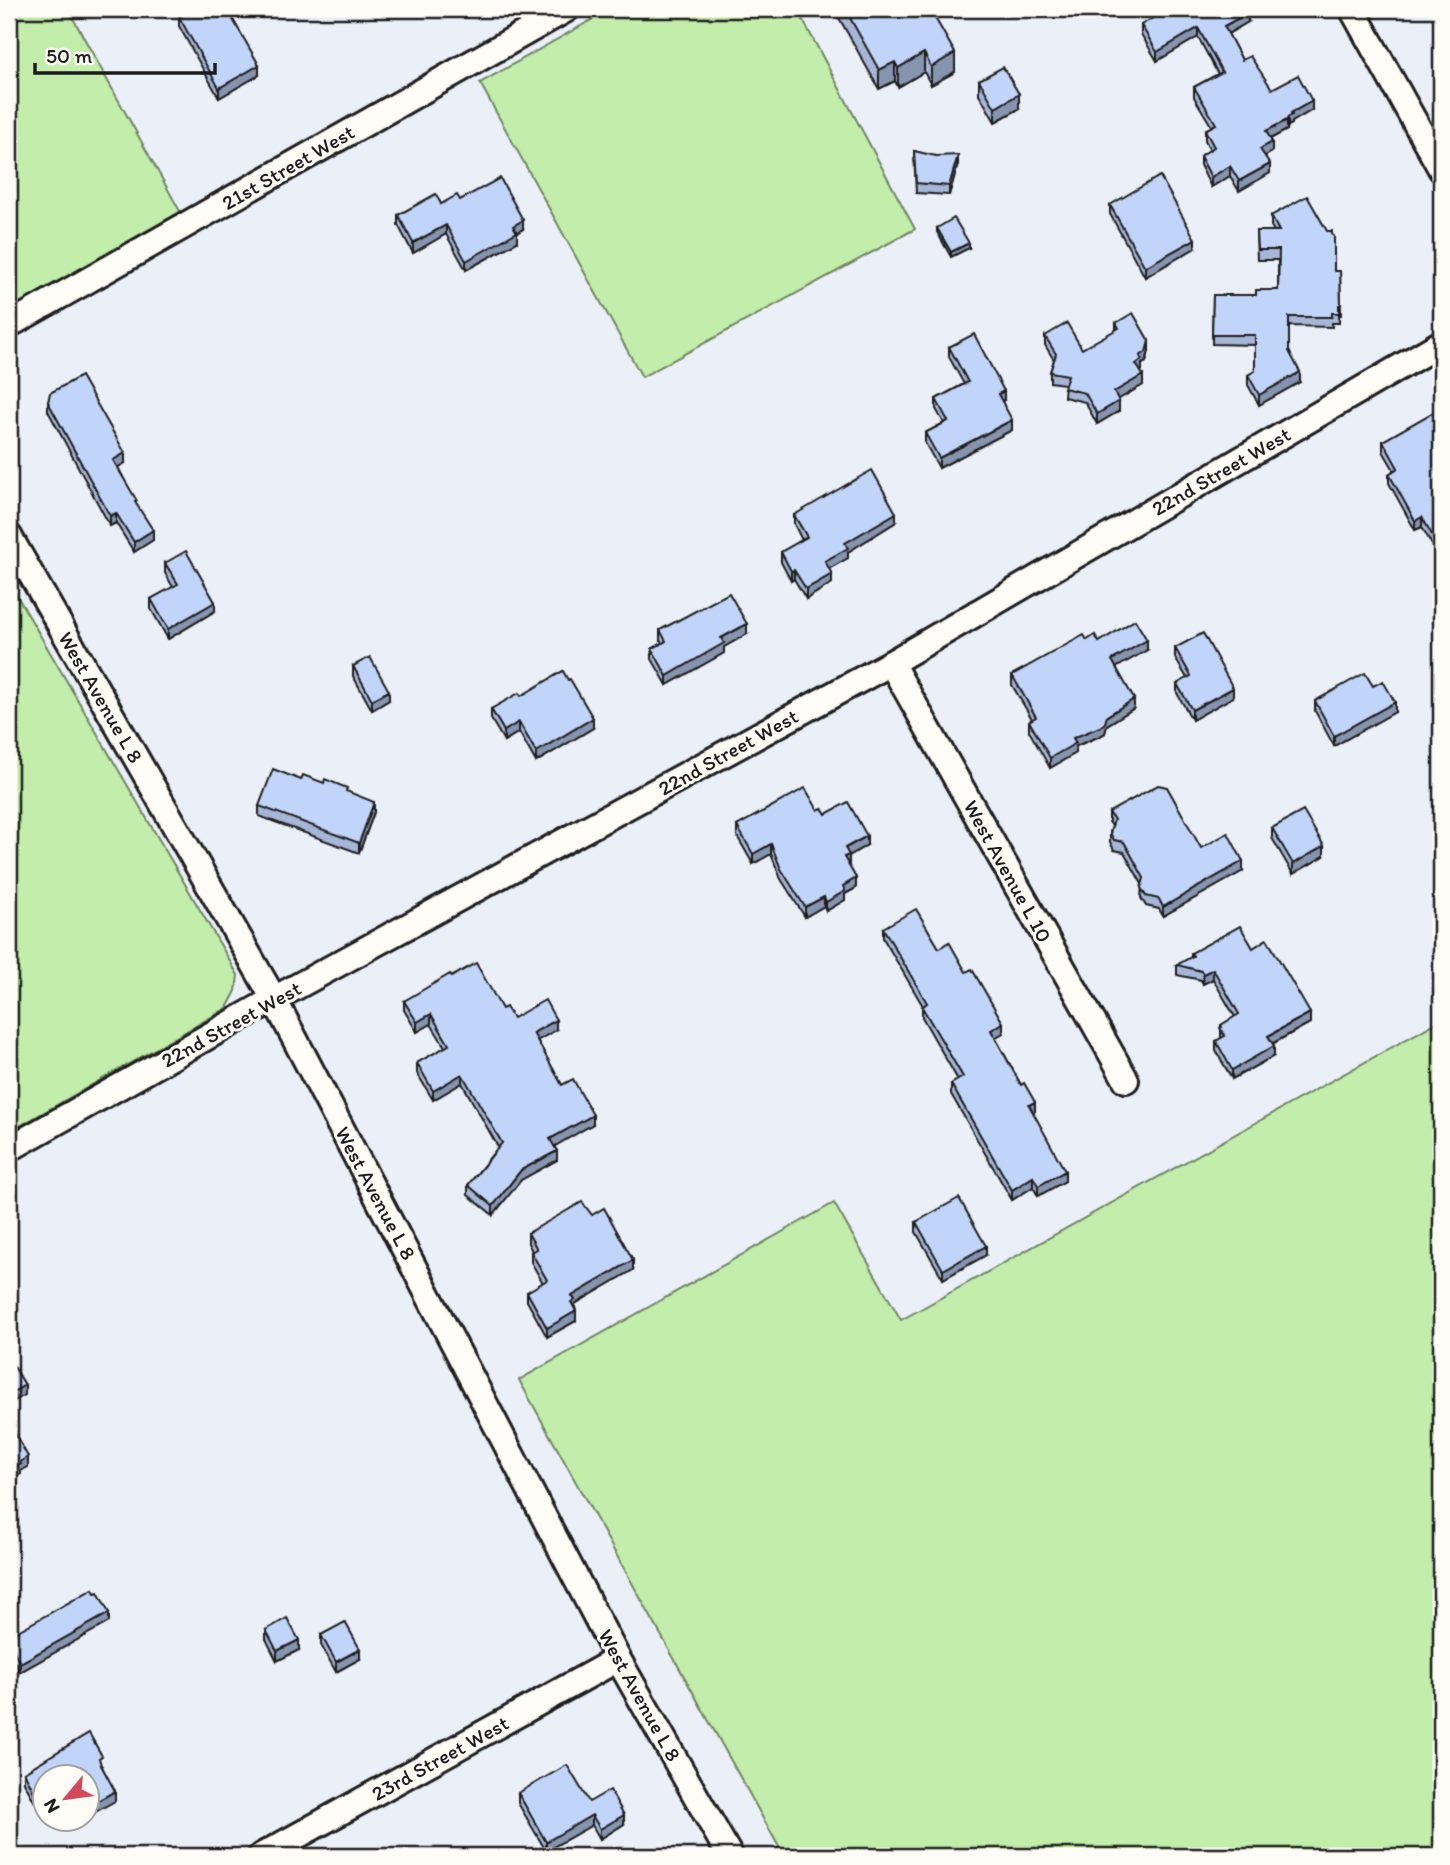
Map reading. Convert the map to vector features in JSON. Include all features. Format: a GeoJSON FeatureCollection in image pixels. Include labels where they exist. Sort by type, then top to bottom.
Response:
{"type":"FeatureCollection","features":[{"type":"Feature","properties":{"kind":"street","name":"21st Street West"},"geometry":{"type":"LineString","coordinates":[[9,325],[567,9]]}},
{"type":"Feature","properties":{"kind":"street"},"geometry":{"type":"LineString","coordinates":[[1352,9],[1441,169]]}},
{"type":"Feature","properties":{"kind":"street","name":"22nd Street West"},"geometry":{"type":"LineString","coordinates":[[9,1149],[274,999],[891,663],[1441,343]]}},
{"type":"Feature","properties":{"kind":"street","name":"West Avenue L 8"},"geometry":{"type":"LineString","coordinates":[[9,536],[274,999],[618,1659],[730,1856]]}},
{"type":"Feature","properties":{"kind":"street","name":"West Avenue L 10"},"geometry":{"type":"LineString","coordinates":[[891,663],[1126,1080]]}},
{"type":"Feature","properties":{"kind":"street","name":"23rd Street West"},"geometry":{"type":"LineString","coordinates":[[261,1856],[618,1659]]}},
{"type":"Feature","properties":{"kind":"green space"},"geometry":{"type":"Polygon","coordinates":[[[9,9],[68,9],[181,213],[9,310],[9,9]]]}},
{"type":"Feature","properties":{"kind":"green space"},"geometry":{"type":"Polygon","coordinates":[[[611,9],[797,9],[915,229],[642,377],[480,83],[611,9]]]}},
{"type":"Feature","properties":{"kind":"green space"},"geometry":{"type":"Polygon","coordinates":[[[9,582],[238,975],[236,991],[227,1008],[9,1132],[9,582]]]}},
{"type":"Feature","properties":{"kind":"green space"},"geometry":{"type":"Polygon","coordinates":[[[1441,1020],[1441,1856],[784,1856],[519,1380],[834,1203],[901,1320],[1441,1020]]]}},
{"type":"Feature","properties":{"kind":"building"},"geometry":{"type":"Polygon","coordinates":[[[193,9],[227,9],[259,65],[219,88],[179,17],[193,9]]]}},
{"type":"Feature","properties":{"kind":"building"},"geometry":{"type":"Polygon","coordinates":[[[845,9],[930,9],[955,53],[931,67],[924,53],[898,68],[895,62],[879,70],[845,9]]]}},
{"type":"Feature","properties":{"kind":"building"},"geometry":{"type":"Polygon","coordinates":[[[1168,9],[1246,9],[1248,13],[1224,26],[1242,60],[1250,56],[1272,89],[1298,75],[1312,101],[1291,113],[1287,120],[1266,131],[1272,142],[1260,149],[1270,164],[1239,181],[1230,166],[1211,177],[1200,156],[1214,147],[1205,130],[1216,124],[1194,87],[1222,72],[1198,28],[1157,52],[1141,25],[1168,9]]]}},
{"type":"Feature","properties":{"kind":"building"},"geometry":{"type":"Polygon","coordinates":[[[1003,67],[1019,94],[995,108],[979,80],[1003,67]]]}},
{"type":"Feature","properties":{"kind":"building"},"geometry":{"type":"Polygon","coordinates":[[[914,151],[936,156],[958,155],[949,186],[916,183],[914,151]]]}},
{"type":"Feature","properties":{"kind":"building"},"geometry":{"type":"Polygon","coordinates":[[[1160,176],[1195,239],[1145,267],[1110,205],[1160,176]]]}},
{"type":"Feature","properties":{"kind":"building"},"geometry":{"type":"Polygon","coordinates":[[[500,178],[523,220],[513,226],[517,232],[466,261],[446,225],[413,243],[398,215],[436,194],[441,204],[457,195],[460,200],[500,178]]]}},
{"type":"Feature","properties":{"kind":"building"},"geometry":{"type":"Polygon","coordinates":[[[1307,196],[1327,231],[1332,231],[1334,236],[1334,271],[1340,271],[1341,305],[1339,313],[1332,313],[1332,317],[1289,317],[1289,351],[1300,372],[1259,395],[1248,375],[1255,371],[1255,335],[1212,335],[1213,295],[1256,295],[1256,290],[1278,290],[1279,250],[1257,250],[1256,231],[1279,231],[1271,216],[1307,196]]]}},
{"type":"Feature","properties":{"kind":"building"},"geometry":{"type":"Polygon","coordinates":[[[954,218],[969,243],[951,252],[937,228],[954,218]]]}},
{"type":"Feature","properties":{"kind":"building"},"geometry":{"type":"Polygon","coordinates":[[[1133,313],[1149,341],[1146,352],[1140,356],[1142,360],[1136,364],[1143,375],[1114,392],[1119,401],[1097,414],[1085,393],[1064,388],[1068,375],[1050,372],[1056,354],[1045,336],[1067,323],[1082,349],[1119,328],[1116,323],[1133,313]]]}},
{"type":"Feature","properties":{"kind":"building"},"geometry":{"type":"Polygon","coordinates":[[[974,334],[1004,391],[998,394],[1012,420],[939,458],[925,433],[948,421],[936,399],[968,382],[949,347],[974,334]]]}},
{"type":"Feature","properties":{"kind":"building"},"geometry":{"type":"Polygon","coordinates":[[[81,376],[125,453],[113,460],[153,530],[134,542],[116,513],[110,516],[48,402],[50,393],[81,376]]]}},
{"type":"Feature","properties":{"kind":"building"},"geometry":{"type":"Polygon","coordinates":[[[1441,408],[1441,551],[1422,517],[1415,521],[1389,474],[1398,468],[1383,441],[1441,408]]]}},
{"type":"Feature","properties":{"kind":"building"},"geometry":{"type":"Polygon","coordinates":[[[872,470],[896,513],[845,543],[848,548],[825,561],[832,574],[806,589],[794,570],[791,571],[781,552],[807,537],[794,515],[872,470]]]}},
{"type":"Feature","properties":{"kind":"building"},"geometry":{"type":"Polygon","coordinates":[[[186,551],[215,602],[168,629],[151,599],[178,584],[165,563],[186,551]]]}},
{"type":"Feature","properties":{"kind":"building"},"geometry":{"type":"Polygon","coordinates":[[[729,593],[747,624],[721,638],[724,643],[667,676],[652,649],[666,641],[660,630],[729,593]]]}},
{"type":"Feature","properties":{"kind":"building"},"geometry":{"type":"Polygon","coordinates":[[[1135,620],[1147,640],[1112,660],[1134,699],[1107,716],[1100,727],[1073,738],[1076,743],[1050,758],[1029,721],[1036,717],[1012,675],[1084,635],[1087,640],[1095,635],[1099,642],[1135,620]]]}},
{"type":"Feature","properties":{"kind":"building"},"geometry":{"type":"Polygon","coordinates":[[[1203,633],[1233,688],[1192,710],[1177,684],[1191,676],[1175,648],[1203,633]]]}},
{"type":"Feature","properties":{"kind":"building"},"geometry":{"type":"Polygon","coordinates":[[[370,657],[389,691],[372,700],[353,666],[370,657]]]}},
{"type":"Feature","properties":{"kind":"building"},"geometry":{"type":"Polygon","coordinates":[[[563,671],[593,718],[536,752],[519,722],[504,731],[491,709],[519,693],[521,696],[563,671]]]}},
{"type":"Feature","properties":{"kind":"building"},"geometry":{"type":"Polygon","coordinates":[[[1365,673],[1373,686],[1383,681],[1395,702],[1334,736],[1315,701],[1365,673]]]}},
{"type":"Feature","properties":{"kind":"building"},"geometry":{"type":"Polygon","coordinates":[[[273,769],[301,780],[303,775],[324,783],[325,779],[374,802],[359,843],[259,806],[273,769]]]}},
{"type":"Feature","properties":{"kind":"building"},"geometry":{"type":"Polygon","coordinates":[[[1158,785],[1167,787],[1201,848],[1228,833],[1243,861],[1163,907],[1159,899],[1146,896],[1141,888],[1144,878],[1124,842],[1114,840],[1110,833],[1114,820],[1109,812],[1158,785]]]}},
{"type":"Feature","properties":{"kind":"building"},"geometry":{"type":"Polygon","coordinates":[[[805,788],[818,810],[822,808],[826,814],[848,802],[867,836],[845,848],[849,855],[844,857],[856,878],[843,886],[845,891],[826,902],[824,897],[805,907],[781,869],[771,844],[753,854],[737,826],[805,788]]]}},
{"type":"Feature","properties":{"kind":"building"},"geometry":{"type":"Polygon","coordinates":[[[1303,811],[1324,846],[1293,864],[1272,828],[1303,811]]]}},
{"type":"Feature","properties":{"kind":"building"},"geometry":{"type":"Polygon","coordinates":[[[916,909],[939,948],[949,942],[966,972],[972,969],[1003,1023],[991,1030],[1021,1085],[1024,1083],[1035,1102],[1029,1105],[1065,1171],[1038,1186],[1033,1177],[1012,1190],[951,1084],[963,1077],[922,1007],[927,1003],[883,928],[916,909]]]}},
{"type":"Feature","properties":{"kind":"building"},"geometry":{"type":"Polygon","coordinates":[[[1240,926],[1253,948],[1267,939],[1310,1013],[1268,1036],[1274,1046],[1232,1070],[1216,1041],[1225,1036],[1221,1025],[1239,1014],[1213,969],[1203,974],[1201,971],[1177,965],[1193,956],[1191,953],[1240,926]]]}},
{"type":"Feature","properties":{"kind":"building"},"geometry":{"type":"Polygon","coordinates":[[[476,963],[502,1009],[506,1007],[513,1018],[545,1000],[556,1020],[533,1033],[562,1085],[573,1079],[593,1115],[550,1139],[557,1151],[521,1170],[493,1206],[468,1185],[502,1143],[462,1074],[433,1091],[417,1063],[449,1045],[431,1014],[417,1022],[404,1001],[450,974],[451,977],[476,963]]]}},
{"type":"Feature","properties":{"kind":"building"},"geometry":{"type":"Polygon","coordinates":[[[959,1198],[986,1246],[943,1270],[916,1222],[959,1198]]]}},
{"type":"Feature","properties":{"kind":"building"},"geometry":{"type":"Polygon","coordinates":[[[582,1202],[592,1215],[604,1208],[633,1260],[572,1296],[575,1300],[571,1302],[576,1311],[547,1328],[527,1292],[547,1280],[531,1252],[537,1249],[528,1233],[582,1202]]]}},
{"type":"Feature","properties":{"kind":"building"},"geometry":{"type":"Polygon","coordinates":[[[9,1358],[25,1385],[9,1394],[9,1358]]]}},
{"type":"Feature","properties":{"kind":"building"},"geometry":{"type":"Polygon","coordinates":[[[9,1422],[28,1457],[9,1471],[9,1422]]]}},
{"type":"Feature","properties":{"kind":"building"},"geometry":{"type":"Polygon","coordinates":[[[93,1589],[95,1593],[98,1592],[109,1613],[20,1663],[9,1642],[9,1636],[93,1589]]]}},
{"type":"Feature","properties":{"kind":"building"},"geometry":{"type":"Polygon","coordinates":[[[287,1618],[299,1640],[277,1651],[266,1630],[287,1618]]]}},
{"type":"Feature","properties":{"kind":"building"},"geometry":{"type":"Polygon","coordinates":[[[345,1622],[360,1649],[336,1662],[321,1635],[345,1622]]]}},
{"type":"Feature","properties":{"kind":"building"},"geometry":{"type":"Polygon","coordinates":[[[89,1733],[102,1756],[99,1758],[101,1764],[37,1764],[89,1733]]]}},
{"type":"Feature","properties":{"kind":"building"},"geometry":{"type":"Polygon","coordinates":[[[567,1765],[589,1802],[610,1790],[624,1815],[600,1829],[592,1815],[546,1842],[518,1793],[567,1765]]]}},
{"type":"Feature","properties":{"kind":"building"},"geometry":{"type":"Polygon","coordinates":[[[32,1767],[32,1788],[24,1772],[32,1767]]]}},
{"type":"Feature","properties":{"kind":"building"},"geometry":{"type":"Polygon","coordinates":[[[102,1767],[115,1791],[102,1798],[102,1767]]]}}]}
